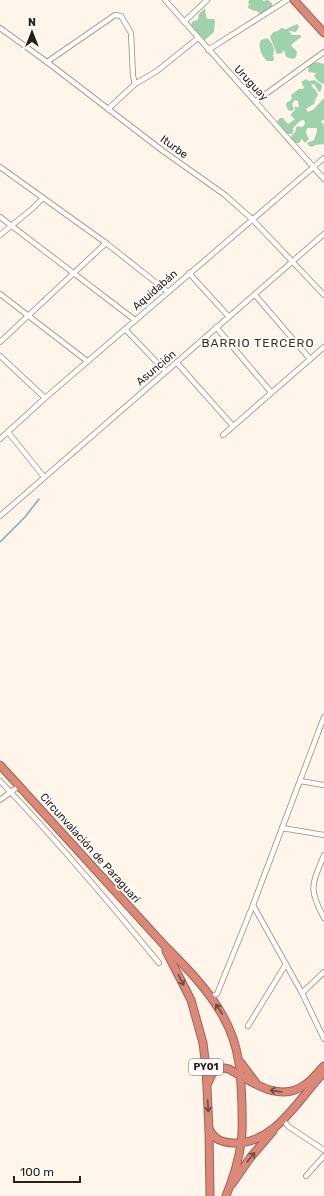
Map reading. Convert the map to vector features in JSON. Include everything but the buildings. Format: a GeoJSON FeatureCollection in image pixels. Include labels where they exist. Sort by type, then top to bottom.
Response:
{"type":"FeatureCollection","features":[{"type":"Feature","properties":{"kind":"highway"},"geometry":{"type":"LineString","coordinates":[[294,0],[324,33]]}},
{"type":"Feature","properties":{"kind":"highway","name":"Circunvalación de Paraguarí"},"geometry":{"type":"LineString","coordinates":[[0,765],[181,963],[211,997],[224,1017],[236,1044],[239,1058],[241,1076],[242,1129],[241,1143],[226,1196]]}},
{"type":"Feature","properties":{"kind":"highway","name":"Circunvalación de Paraguarí"},"geometry":{"type":"LineString","coordinates":[[164,945],[191,1000],[203,1043],[209,1129],[210,1196]]}},
{"type":"Feature","properties":{"kind":"highway"},"geometry":{"type":"LineString","coordinates":[[239,1058],[246,1071],[261,1088]]}},
{"type":"Feature","properties":{"kind":"highway"},"geometry":{"type":"LineString","coordinates":[[207,1088],[209,1078],[213,1072],[220,1069],[228,1069],[261,1088],[280,1092],[293,1091],[306,1085],[323,1069]]}},
{"type":"Feature","properties":{"kind":"highway"},"geometry":{"type":"LineString","coordinates":[[229,1188],[250,1158],[274,1128],[283,1120],[323,1069]]}},
{"type":"Feature","properties":{"kind":"highway"},"geometry":{"type":"LineString","coordinates":[[209,1129],[217,1140],[223,1142],[241,1143],[256,1139],[274,1128]]}},
{"type":"Feature","properties":{"kind":"highway"},"geometry":{"type":"LineString","coordinates":[[223,1142],[236,1137],[242,1129]]}},
{"type":"Feature","properties":{"kind":"street","name":"Uruguay"},"geometry":{"type":"LineString","coordinates":[[165,0],[324,179]]}},
{"type":"Feature","properties":{"kind":"street"},"geometry":{"type":"LineString","coordinates":[[184,22],[207,0]]}},
{"type":"Feature","properties":{"kind":"street"},"geometry":{"type":"LineString","coordinates":[[208,50],[287,0]]}},
{"type":"Feature","properties":{"kind":"street"},"geometry":{"type":"LineString","coordinates":[[47,62],[116,15],[121,16],[131,33],[133,76],[135,84]]}},
{"type":"Feature","properties":{"kind":"street","name":"Iturbe"},"geometry":{"type":"LineString","coordinates":[[0,28],[163,151],[225,195],[252,219],[324,295]]}},
{"type":"Feature","properties":{"kind":"street"},"geometry":{"type":"LineString","coordinates":[[108,109],[135,84],[157,71],[198,38]]}},
{"type":"Feature","properties":{"kind":"street"},"geometry":{"type":"LineString","coordinates":[[256,101],[324,52]]}},
{"type":"Feature","properties":{"kind":"street","name":"Aquidabán"},"geometry":{"type":"LineString","coordinates":[[0,439],[124,329],[324,158]]}},
{"type":"Feature","properties":{"kind":"street"},"geometry":{"type":"LineString","coordinates":[[0,166],[106,243],[168,292]]}},
{"type":"Feature","properties":{"kind":"street"},"geometry":{"type":"LineString","coordinates":[[0,235],[43,198]]}},
{"type":"Feature","properties":{"kind":"street"},"geometry":{"type":"LineString","coordinates":[[0,217],[135,320]]}},
{"type":"Feature","properties":{"kind":"street","name":"Asunción"},"geometry":{"type":"LineString","coordinates":[[0,516],[324,234]]}},
{"type":"Feature","properties":{"kind":"street"},"geometry":{"type":"LineString","coordinates":[[0,342],[106,243]]}},
{"type":"Feature","properties":{"kind":"street"},"geometry":{"type":"LineString","coordinates":[[189,273],[229,317]]}},
{"type":"Feature","properties":{"kind":"street"},"geometry":{"type":"LineString","coordinates":[[0,294],[87,362]]}},
{"type":"Feature","properties":{"kind":"street"},"geometry":{"type":"LineString","coordinates":[[255,295],[310,359]]}},
{"type":"Feature","properties":{"kind":"street"},"geometry":{"type":"LineString","coordinates":[[216,327],[271,392]]}},
{"type":"Feature","properties":{"kind":"street"},"geometry":{"type":"LineString","coordinates":[[124,329],[165,371]]}},
{"type":"Feature","properties":{"kind":"street"},"geometry":{"type":"LineString","coordinates":[[223,435],[324,347]]}},
{"type":"Feature","properties":{"kind":"street"},"geometry":{"type":"LineString","coordinates":[[0,356],[45,398]]}},
{"type":"Feature","properties":{"kind":"street"},"geometry":{"type":"LineString","coordinates":[[177,362],[233,426]]}},
{"type":"Feature","properties":{"kind":"street"},"geometry":{"type":"LineString","coordinates":[[8,432],[44,477]]}},
{"type":"Feature","properties":{"kind":"street"},"geometry":{"type":"LineString","coordinates":[[211,997],[217,994],[324,717]]}},
{"type":"Feature","properties":{"kind":"street"},"geometry":{"type":"LineString","coordinates":[[318,734],[324,734]]}},
{"type":"Feature","properties":{"kind":"street"},"geometry":{"type":"LineString","coordinates":[[0,781],[118,914],[159,963]]}},
{"type":"Feature","properties":{"kind":"street"},"geometry":{"type":"LineString","coordinates":[[300,781],[324,785]]}},
{"type":"Feature","properties":{"kind":"street"},"geometry":{"type":"LineString","coordinates":[[0,800],[19,786]]}},
{"type":"Feature","properties":{"kind":"street"},"geometry":{"type":"LineString","coordinates":[[282,828],[324,835]]}},
{"type":"Feature","properties":{"kind":"street"},"geometry":{"type":"LineString","coordinates":[[324,855],[313,886],[313,893],[324,918]]}},
{"type":"Feature","properties":{"kind":"street"},"geometry":{"type":"LineString","coordinates":[[253,904],[302,993],[324,1039]]}},
{"type":"Feature","properties":{"kind":"street"},"geometry":{"type":"LineString","coordinates":[[248,1026],[286,964]]}},
{"type":"Feature","properties":{"kind":"street"},"geometry":{"type":"LineString","coordinates":[[302,993],[324,972]]}},
{"type":"Feature","properties":{"kind":"street"},"geometry":{"type":"LineString","coordinates":[[323,1069],[324,1062]]}},
{"type":"Feature","properties":{"kind":"street"},"geometry":{"type":"LineString","coordinates":[[283,1120],[289,1127],[324,1150]]}},
{"type":"Feature","properties":{"kind":"street"},"geometry":{"type":"LineString","coordinates":[[306,1176],[324,1156]]}},
{"type":"Feature","properties":{"kind":"green space"},"geometry":{"type":"Polygon","coordinates":[[[249,0],[268,0],[272,3],[272,7],[260,14],[257,11],[248,8],[249,0]]]}},
{"type":"Feature","properties":{"kind":"green space"},"geometry":{"type":"Polygon","coordinates":[[[205,8],[206,17],[208,19],[214,19],[215,21],[214,32],[205,40],[191,24],[193,21],[198,20],[199,14],[205,8]]]}},
{"type":"Feature","properties":{"kind":"green space"},"geometry":{"type":"Polygon","coordinates":[[[297,24],[299,27],[296,32],[289,31],[292,35],[301,35],[301,37],[291,45],[297,52],[296,57],[293,59],[286,57],[284,50],[282,53],[277,54],[270,37],[273,32],[278,31],[281,28],[286,29],[297,24]]]}},
{"type":"Feature","properties":{"kind":"green space"},"geometry":{"type":"Polygon","coordinates":[[[267,38],[274,48],[273,61],[267,61],[260,48],[261,40],[267,38]]]}},
{"type":"Feature","properties":{"kind":"green space"},"geometry":{"type":"Polygon","coordinates":[[[317,62],[324,64],[324,84],[319,82],[314,76],[316,73],[308,72],[309,65],[317,62]]]}},
{"type":"Feature","properties":{"kind":"green space"},"geometry":{"type":"Polygon","coordinates":[[[306,79],[309,81],[314,80],[322,85],[321,91],[319,92],[314,84],[311,85],[318,95],[314,104],[306,109],[308,112],[314,109],[324,98],[324,120],[321,121],[324,126],[324,144],[315,145],[312,147],[307,143],[314,140],[317,128],[307,128],[306,133],[309,139],[305,143],[302,139],[299,143],[296,143],[291,136],[295,132],[297,126],[302,127],[305,124],[304,120],[300,121],[293,128],[292,134],[287,134],[277,121],[280,118],[283,118],[288,124],[295,119],[291,116],[291,114],[295,110],[295,107],[299,107],[298,101],[295,100],[292,104],[294,109],[292,111],[288,110],[286,105],[292,98],[291,95],[299,89],[303,89],[304,87],[301,82],[306,79]]]}},
{"type":"Feature","properties":{"kind":"waterway"},"geometry":{"type":"LineString","coordinates":[[0,542],[25,517],[39,499]]}},
{"type":"Feature","properties":{"kind":"district","name":"BARRIO TERCERO"},"geometry":{"type":"Point","coordinates":[258,343]}}]}
